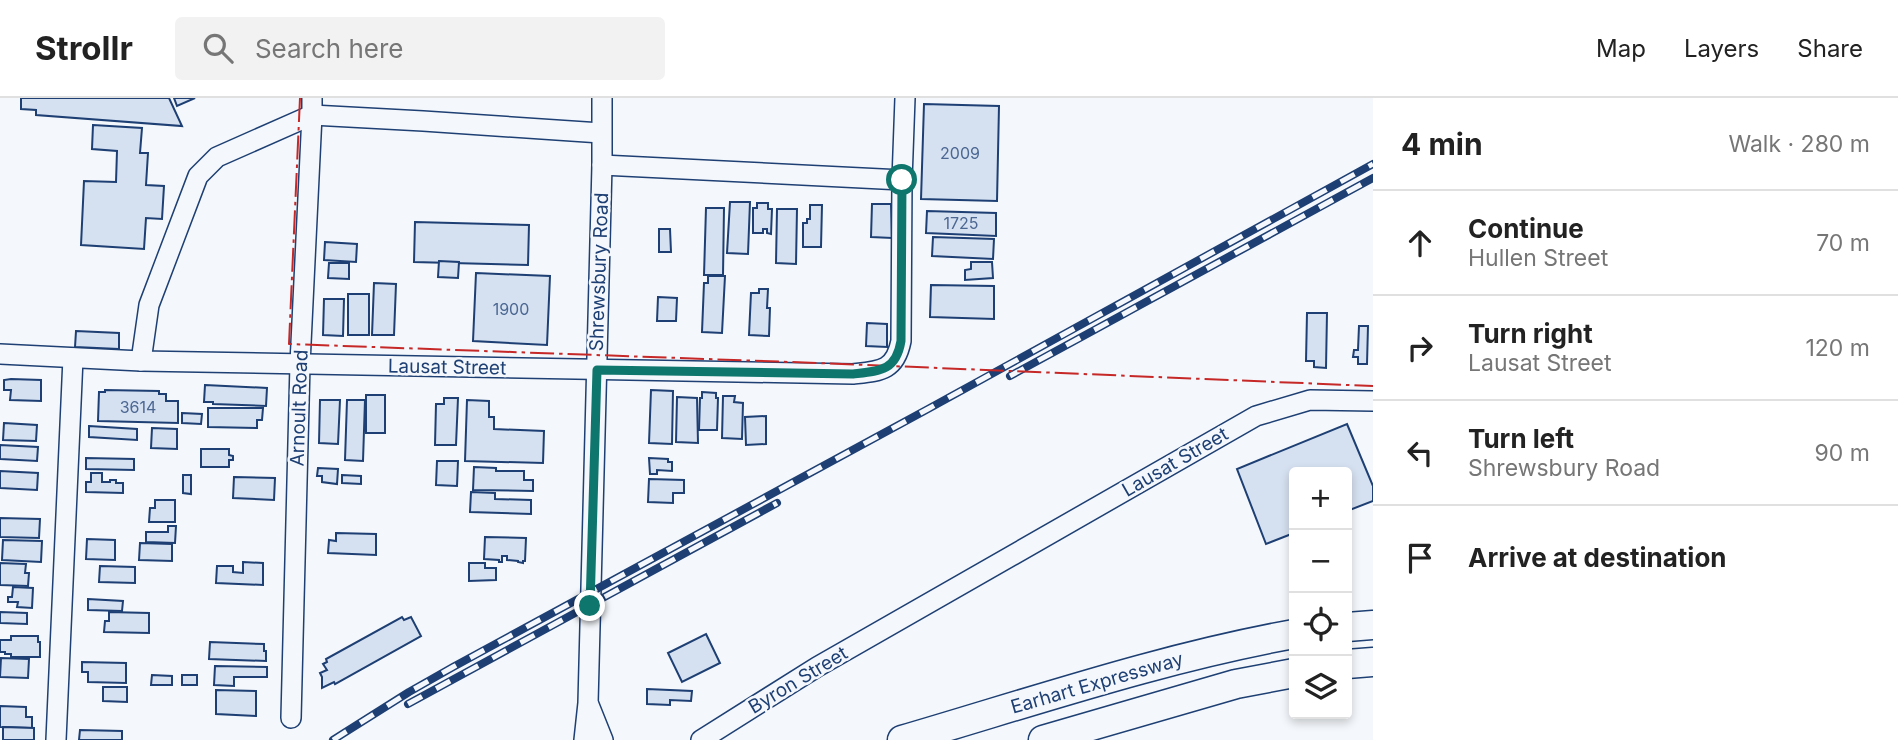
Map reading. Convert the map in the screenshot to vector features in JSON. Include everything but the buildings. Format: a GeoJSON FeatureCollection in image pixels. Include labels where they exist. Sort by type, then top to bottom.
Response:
{"type":"FeatureCollection","features":[{"type":"Feature","properties":{"kind":"highway"},"geometry":{"type":"LineString","coordinates":[[1352,627],[1373,625]]}},
{"type":"Feature","properties":{"kind":"highway","name":"Earhart Expressway"},"geometry":{"type":"LineString","coordinates":[[902,740],[1166,663],[1289,635]]}},
{"type":"Feature","properties":{"kind":"highway"},"geometry":{"type":"LineString","coordinates":[[1352,664],[1373,662]]}},
{"type":"Feature","properties":{"kind":"highway","name":"Earhart Expressway"},"geometry":{"type":"LineString","coordinates":[[1043,740],[1236,684],[1289,674]]}},
{"type":"Feature","properties":{"kind":"street","name":"Shrewsbury Road"},"geometry":{"type":"LineString","coordinates":[[584,740],[588,703],[602,98]]}},
{"type":"Feature","properties":{"kind":"street"},"geometry":{"type":"LineString","coordinates":[[602,165],[902,180],[905,98]]}},
{"type":"Feature","properties":{"kind":"street"},"geometry":{"type":"LineString","coordinates":[[141,361],[149,305],[198,176],[217,157],[312,107],[423,121],[601,133]]}},
{"type":"Feature","properties":{"kind":"street","name":"Arnoult Road"},"geometry":{"type":"LineString","coordinates":[[290,718],[300,364],[312,107]]}},
{"type":"Feature","properties":{"kind":"street","name":"Lausat Street"},"geometry":{"type":"LineString","coordinates":[[0,354],[141,361],[597,370],[853,374],[878,371],[892,363],[899,353],[901,341],[902,180]]}},
{"type":"Feature","properties":{"kind":"street"},"geometry":{"type":"LineString","coordinates":[[56,740],[73,358]]}},
{"type":"Feature","properties":{"kind":"street","name":"Lausat Street"},"geometry":{"type":"LineString","coordinates":[[859,643],[1256,415],[1310,400],[1373,401]]}},
{"type":"Feature","properties":{"kind":"street","name":"Byron Street"},"geometry":{"type":"LineString","coordinates":[[701,740],[859,643]]}},
{"type":"Feature","properties":{"kind":"street"},"geometry":{"type":"LineString","coordinates":[[588,703],[603,740]]}},
{"type":"Feature","properties":{"kind":"railway"},"geometry":{"type":"LineString","coordinates":[[333,740],[453,667],[1373,164]]}},
{"type":"Feature","properties":{"kind":"railway"},"geometry":{"type":"LineString","coordinates":[[1010,376],[1373,178]]}},
{"type":"Feature","properties":{"kind":"railway"},"geometry":{"type":"LineString","coordinates":[[408,704],[777,503]]}},
{"type":"Feature","properties":{"kind":"power"},"geometry":{"type":"LineString","coordinates":[[300,98],[289,344],[1373,386]]}},
{"type":"Feature","properties":{"kind":"route"},"geometry":{"type":"LineString","coordinates":[[590,606],[597,370],[853,374],[878,371],[892,363],[899,353],[901,341],[902,180]]}}]}
